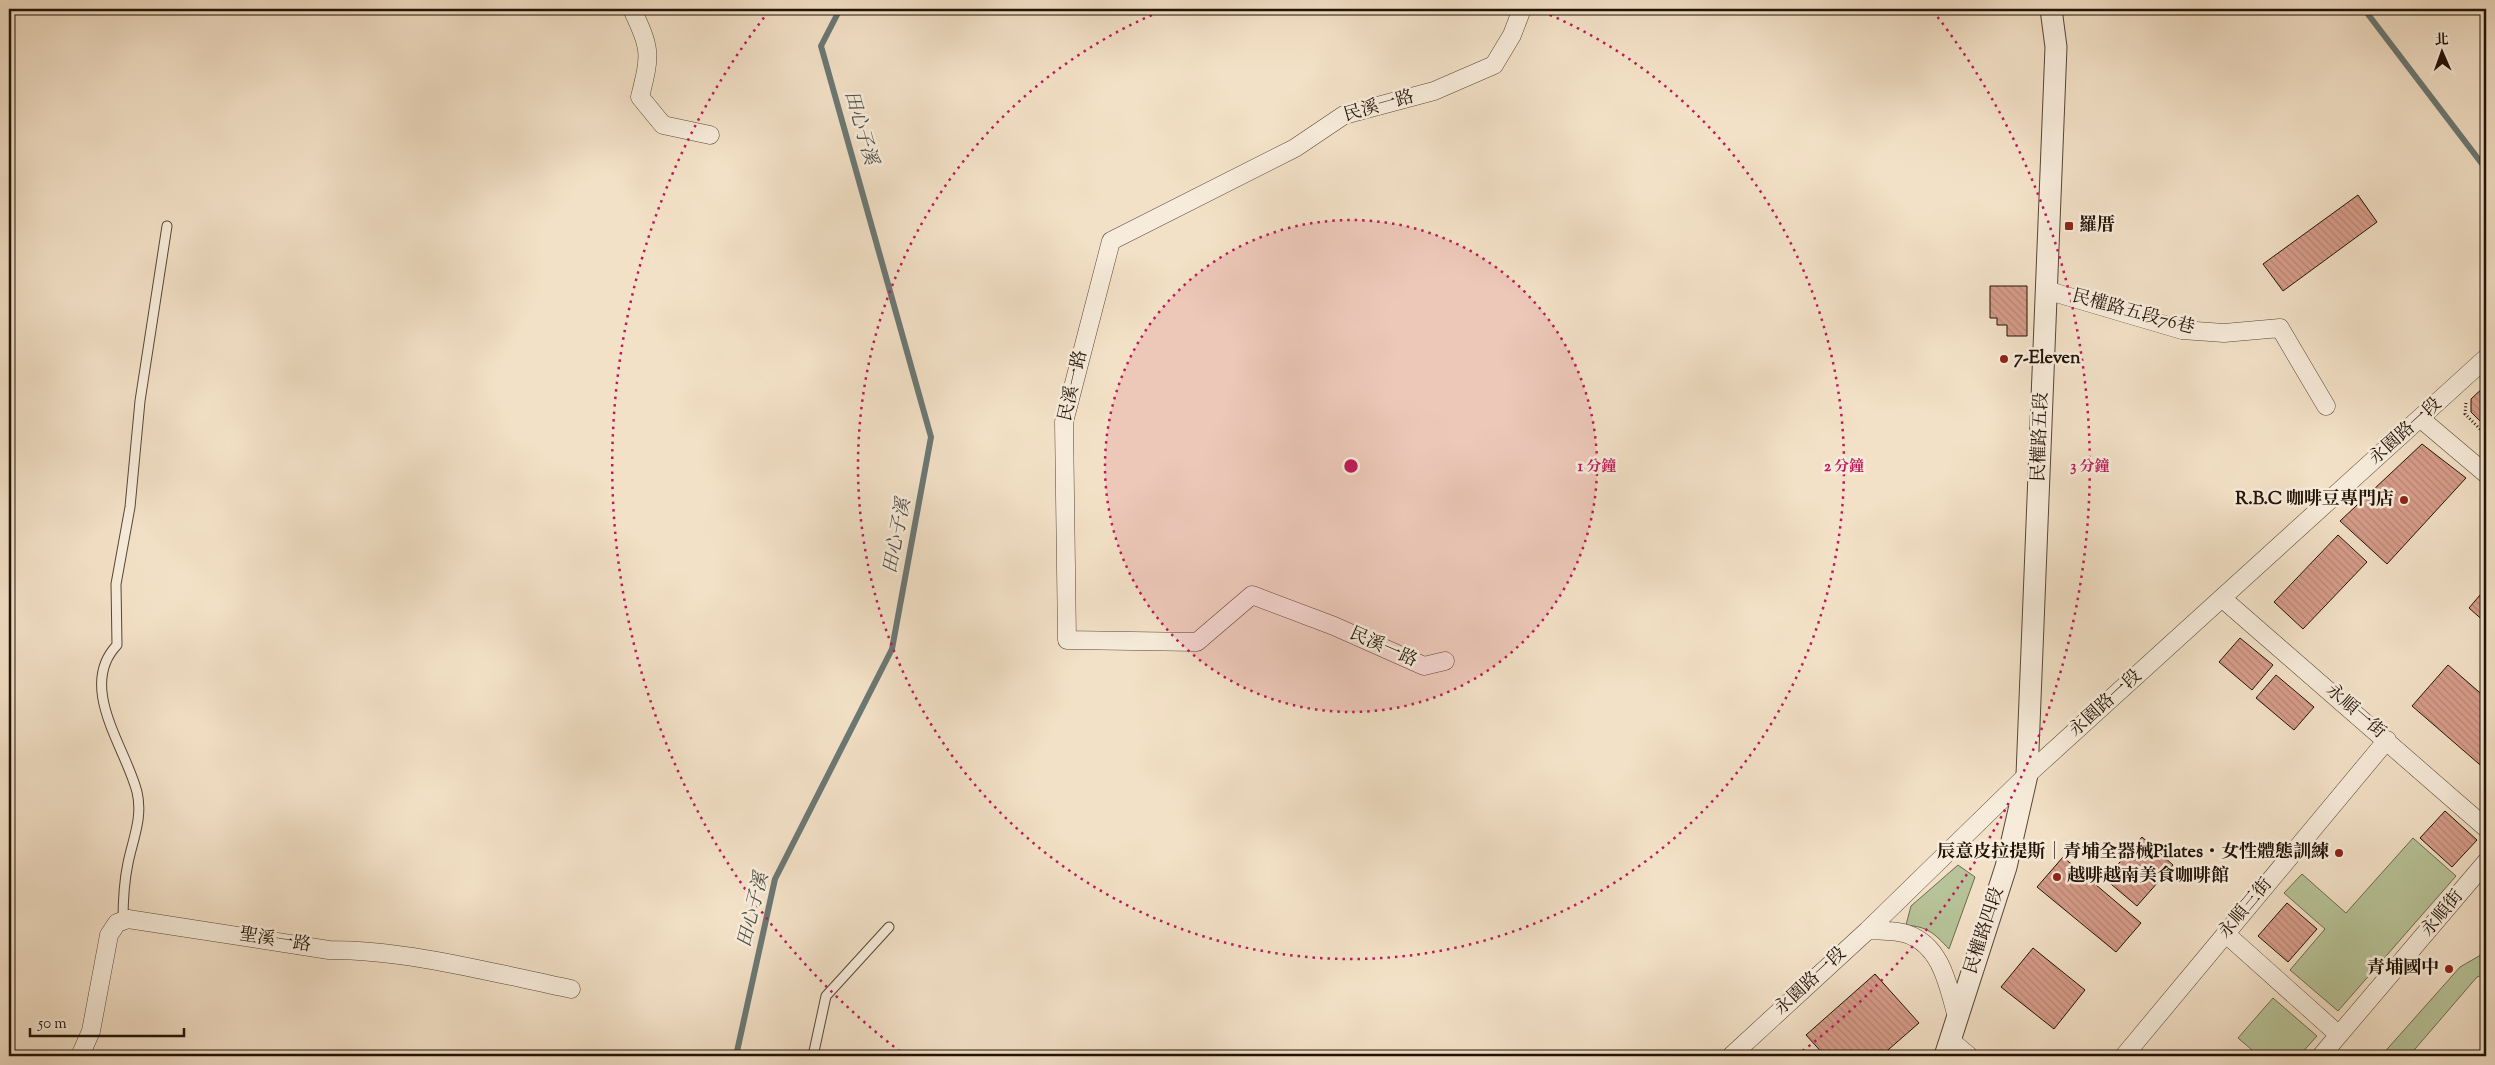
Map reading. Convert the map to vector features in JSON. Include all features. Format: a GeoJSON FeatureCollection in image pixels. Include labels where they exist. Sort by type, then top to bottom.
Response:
{"type":"FeatureCollection","features":[{"type":"Feature","properties":{"kind":"street"},"geometry":{"type":"LineString","coordinates":[[632,9],[646,40],[649,61],[640,97],[663,126],[710,136]]}},
{"type":"Feature","properties":{"kind":"street","name":"民溪一路"},"geometry":{"type":"LineString","coordinates":[[1445,661],[1424,666],[1334,626],[1252,595],[1197,642],[1067,640],[1064,422],[1111,241],[1295,148],[1344,115],[1434,91],[1494,65],[1512,35],[1522,9]]}},
{"type":"Feature","properties":{"kind":"street","name":"民權路五段"},"geometry":{"type":"LineString","coordinates":[[2027,775],[2056,48],[2051,9]]}},
{"type":"Feature","properties":{"kind":"street","name":"民權路五段76巷"},"geometry":{"type":"LineString","coordinates":[[2046,290],[2182,330],[2224,333],[2280,328],[2326,406]]}},
{"type":"Feature","properties":{"kind":"street","name":"永園路一段"},"geometry":{"type":"LineString","coordinates":[[1731,1056],[1868,930],[2027,775],[2223,599],[2486,358]]}},
{"type":"Feature","properties":{"kind":"street"},"geometry":{"type":"LineString","coordinates":[[2421,419],[2486,474]]}},
{"type":"Feature","properties":{"kind":"street","name":"永順一街"},"geometry":{"type":"LineString","coordinates":[[2223,599],[2486,828]]}},
{"type":"Feature","properties":{"kind":"street","name":"永順三街"},"geometry":{"type":"LineString","coordinates":[[2124,1056],[2387,740]]}},
{"type":"Feature","properties":{"kind":"street","name":"民權路四段"},"geometry":{"type":"LineString","coordinates":[[1947,1048],[2006,867],[2027,775]]}},
{"type":"Feature","properties":{"kind":"street","name":"永順街"},"geometry":{"type":"LineString","coordinates":[[2321,1056],[2486,862]]}},
{"type":"Feature","properties":{"kind":"street","name":"聖溪一路"},"geometry":{"type":"LineString","coordinates":[[123,920],[128,919],[171,925],[329,950],[357,950],[571,989]]}},
{"type":"Feature","properties":{"kind":"street"},"geometry":{"type":"LineString","coordinates":[[80,1056],[92,1031],[109,935],[117,923],[123,920]]}},
{"type":"Feature","properties":{"kind":"street"},"geometry":{"type":"LineString","coordinates":[[1868,930],[1907,934],[1929,947],[1944,970],[1957,1017]]}},
{"type":"Feature","properties":{"kind":"street"},"geometry":{"type":"LineString","coordinates":[[2226,934],[2339,1035]]}},
{"type":"Feature","properties":{"kind":"street"},"geometry":{"type":"LineString","coordinates":[[1947,1048],[1969,1056]]}},
{"type":"Feature","properties":{"kind":"lane"},"geometry":{"type":"LineString","coordinates":[[123,920],[124,890],[139,819],[137,792],[106,714],[102,692],[103,667],[107,655],[117,645],[116,584],[130,507],[140,401],[167,226]]}},
{"type":"Feature","properties":{"kind":"lane"},"geometry":{"type":"LineString","coordinates":[[813,1056],[826,996],[889,927]]}},
{"type":"Feature","properties":{"kind":"path"},"geometry":{"type":"LineString","coordinates":[[2466,397],[2465,414],[2486,434]]}},
{"type":"Feature","properties":{"kind":"green space"},"geometry":{"type":"Polygon","coordinates":[[[2413,838],[2456,876],[2338,1011],[2290,970],[2325,929],[2284,893],[2302,874],[2346,913],[2413,838]]]}},
{"type":"Feature","properties":{"kind":"green space"},"geometry":{"type":"Polygon","coordinates":[[[1958,865],[1975,877],[1949,949],[1925,929],[1906,925],[1911,906],[1958,865]]]}},
{"type":"Feature","properties":{"kind":"green space"},"geometry":{"type":"Polygon","coordinates":[[[2486,952],[2486,974],[2477,977],[2409,1056],[2381,1056],[2460,967],[2486,952]]]}},
{"type":"Feature","properties":{"kind":"green space"},"geometry":{"type":"Polygon","coordinates":[[[2273,998],[2317,1036],[2299,1056],[2259,1056],[2238,1038],[2273,998]]]}},
{"type":"Feature","properties":{"kind":"building"},"geometry":{"type":"Polygon","coordinates":[[[2358,195],[2377,222],[2283,291],[2263,264],[2358,195]]]}},
{"type":"Feature","properties":{"kind":"building"},"geometry":{"type":"Polygon","coordinates":[[[1990,286],[2027,286],[2027,336],[2007,336],[2007,325],[1997,325],[1997,318],[1990,318],[1990,286]]]}},
{"type":"Feature","properties":{"kind":"building"},"geometry":{"type":"Polygon","coordinates":[[[2486,385],[2486,427],[2471,412],[2471,399],[2486,385]]]}},
{"type":"Feature","properties":{"kind":"building","name":"R.B.C 咖啡豆專門店"},"geometry":{"type":"Polygon","coordinates":[[[2422,444],[2466,478],[2387,564],[2340,521],[2422,444]]]}},
{"type":"Feature","properties":{"kind":"building"},"geometry":{"type":"Polygon","coordinates":[[[2338,535],[2367,562],[2303,629],[2274,602],[2338,535]]]}},
{"type":"Feature","properties":{"kind":"building"},"geometry":{"type":"Polygon","coordinates":[[[2486,588],[2486,623],[2469,608],[2486,588]]]}},
{"type":"Feature","properties":{"kind":"building"},"geometry":{"type":"Polygon","coordinates":[[[2240,638],[2273,665],[2252,690],[2219,662],[2240,638]]]}},
{"type":"Feature","properties":{"kind":"building"},"geometry":{"type":"Polygon","coordinates":[[[2448,665],[2486,698],[2486,770],[2412,706],[2448,665]]]}},
{"type":"Feature","properties":{"kind":"building"},"geometry":{"type":"Polygon","coordinates":[[[2276,675],[2314,707],[2294,730],[2256,698],[2276,675]]]}},
{"type":"Feature","properties":{"kind":"building"},"geometry":{"type":"Polygon","coordinates":[[[2445,811],[2477,840],[2452,867],[2420,838],[2445,811]]]}},
{"type":"Feature","properties":{"kind":"building"},"geometry":{"type":"Polygon","coordinates":[[[2142,837],[2173,865],[2137,906],[2105,879],[2142,837]]]}},
{"type":"Feature","properties":{"kind":"building"},"geometry":{"type":"Polygon","coordinates":[[[2063,857],[2141,923],[2116,952],[2037,887],[2063,857]]]}},
{"type":"Feature","properties":{"kind":"building"},"geometry":{"type":"Polygon","coordinates":[[[2287,903],[2317,929],[2288,962],[2258,936],[2287,903]]]}},
{"type":"Feature","properties":{"kind":"building"},"geometry":{"type":"Polygon","coordinates":[[[2033,948],[2085,990],[2054,1029],[2001,987],[2033,948]]]}},
{"type":"Feature","properties":{"kind":"building"},"geometry":{"type":"Polygon","coordinates":[[[1875,974],[1919,1023],[1881,1056],[1825,1056],[1806,1035],[1875,974]]]}},
{"type":"Feature","properties":{"kind":"waterway","name":"田心子溪"},"geometry":{"type":"LineString","coordinates":[[736,1056],[775,879],[892,649],[931,437],[821,46],[840,9]]}},
{"type":"Feature","properties":{"kind":"waterway"},"geometry":{"type":"LineString","coordinates":[[2364,9],[2486,169]]}},
{"type":"Feature","properties":{"kind":"place","name":"羅厝"},"geometry":{"type":"Point","coordinates":[2069,226]}},
{"type":"Feature","properties":{"kind":"place","name":"7-Eleven"},"geometry":{"type":"Point","coordinates":[2004,359]}},
{"type":"Feature","properties":{"kind":"place","name":"R.B.C 咖啡豆專門店"},"geometry":{"type":"Point","coordinates":[2404,500]}},
{"type":"Feature","properties":{"kind":"place","name":"辰意皮拉提斯｜青埔全器械Pilates・女性體態訓練"},"geometry":{"type":"Point","coordinates":[2339,853]}},
{"type":"Feature","properties":{"kind":"place","name":"越啡越南美食咖啡館"},"geometry":{"type":"Point","coordinates":[2057,877]}},
{"type":"Feature","properties":{"kind":"place","name":"青埔國中"},"geometry":{"type":"Point","coordinates":[2449,969]}}]}
